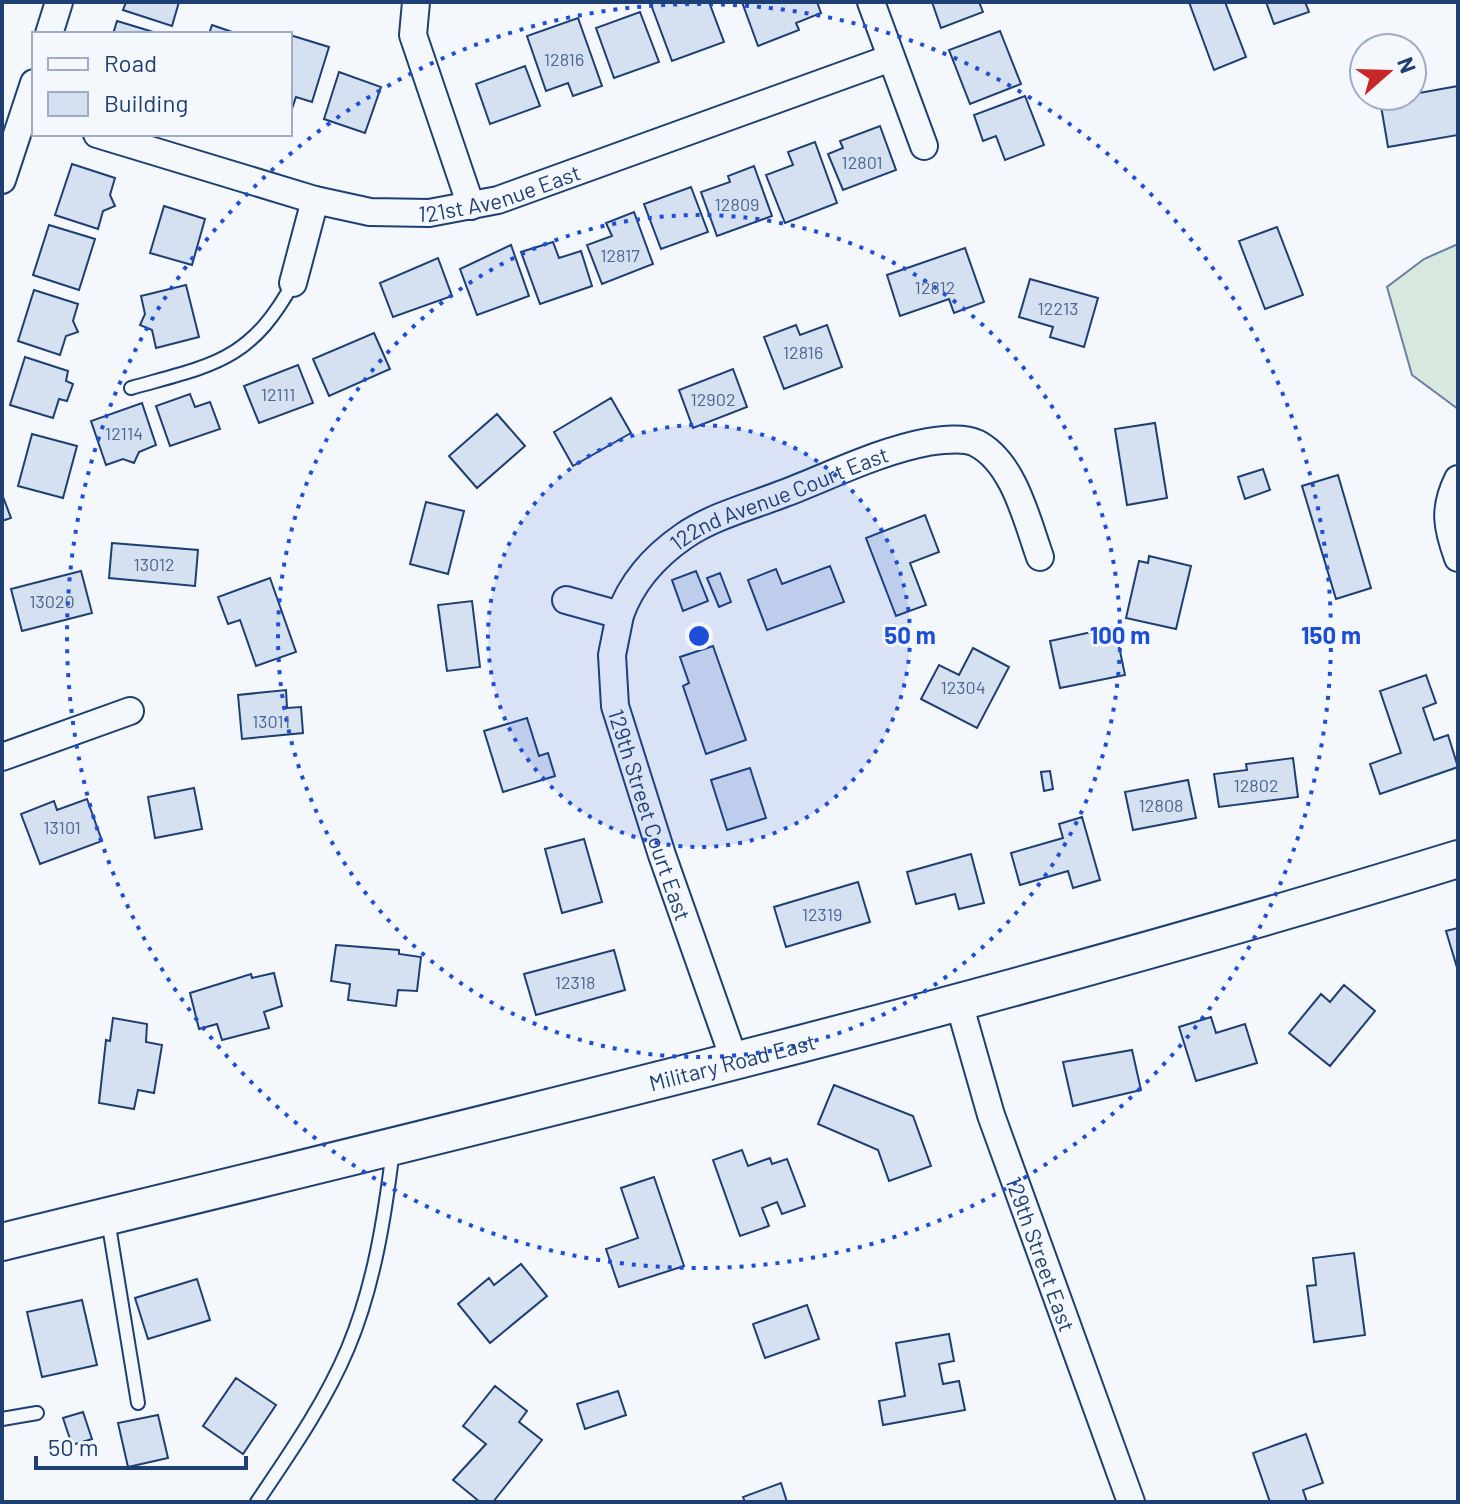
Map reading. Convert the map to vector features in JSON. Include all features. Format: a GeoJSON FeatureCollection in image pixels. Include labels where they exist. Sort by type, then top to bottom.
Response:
{"type":"FeatureCollection","features":[{"type":"Feature","properties":{"kind":"main road","name":"Military Road East"},"geometry":{"type":"LineString","coordinates":[[2,1242],[735,1062],[1235,928],[1458,859]]}},
{"type":"Feature","properties":{"kind":"street"},"geometry":{"type":"LineString","coordinates":[[50,32],[59,2]]}},
{"type":"Feature","properties":{"kind":"street"},"geometry":{"type":"LineString","coordinates":[[416,2],[413,35],[471,206]]}},
{"type":"Feature","properties":{"kind":"street"},"geometry":{"type":"LineString","coordinates":[[871,2],[924,146]]}},
{"type":"Feature","properties":{"kind":"street","name":"121st Avenue East"},"geometry":{"type":"LineString","coordinates":[[104,136],[315,200],[370,212],[429,213],[498,200],[891,58]]}},
{"type":"Feature","properties":{"kind":"street"},"geometry":{"type":"LineString","coordinates":[[2,180],[29,114]]}},
{"type":"Feature","properties":{"kind":"street"},"geometry":{"type":"LineString","coordinates":[[293,283],[315,200]]}},
{"type":"Feature","properties":{"kind":"street","name":"122nd Avenue Court East"},"geometry":{"type":"LineString","coordinates":[[620,615],[627,595],[644,571],[688,533],[826,477],[925,443],[949,439],[974,442],[995,457],[1016,491],[1040,557]]}},
{"type":"Feature","properties":{"kind":"street"},"geometry":{"type":"LineString","coordinates":[[1458,479],[1446,507],[1448,532],[1458,558]]}},
{"type":"Feature","properties":{"kind":"street"},"geometry":{"type":"LineString","coordinates":[[566,600],[620,615]]}},
{"type":"Feature","properties":{"kind":"street","name":"129th Street Court East"},"geometry":{"type":"LineString","coordinates":[[620,615],[612,655],[615,706],[662,855],[735,1062]]}},
{"type":"Feature","properties":{"kind":"street"},"geometry":{"type":"LineString","coordinates":[[2,757],[130,711]]}},
{"type":"Feature","properties":{"kind":"street","name":"129th Street East"},"geometry":{"type":"LineString","coordinates":[[959,1003],[991,1115],[1131,1502]]}},
{"type":"Feature","properties":{"kind":"lane"},"geometry":{"type":"LineString","coordinates":[[131,388],[219,362],[239,351],[275,316],[293,283]]}},
{"type":"Feature","properties":{"kind":"lane"},"geometry":{"type":"LineString","coordinates":[[257,1502],[301,1437],[348,1347],[377,1253],[393,1146]]}},
{"type":"Feature","properties":{"kind":"lane"},"geometry":{"type":"LineString","coordinates":[[107,1217],[138,1403]]}},
{"type":"Feature","properties":{"kind":"lane"},"geometry":{"type":"LineString","coordinates":[[2,1419],[37,1413]]}},
{"type":"Feature","properties":{"kind":"shaded area"},"geometry":{"type":"Polygon","coordinates":[[[1458,244],[1458,409],[1412,375],[1387,287],[1424,259],[1458,244]]]}},
{"type":"Feature","properties":{"kind":"building"},"geometry":{"type":"Polygon","coordinates":[[[126,2],[179,2],[172,26],[123,10],[126,2]]]}},
{"type":"Feature","properties":{"kind":"building"},"geometry":{"type":"Polygon","coordinates":[[[650,2],[709,2],[724,42],[672,61],[650,2]]]}},
{"type":"Feature","properties":{"kind":"building"},"geometry":{"type":"Polygon","coordinates":[[[742,2],[817,2],[821,13],[796,23],[799,30],[758,46],[742,2]]]}},
{"type":"Feature","properties":{"kind":"building"},"geometry":{"type":"Polygon","coordinates":[[[932,2],[979,2],[983,12],[941,28],[932,2]]]}},
{"type":"Feature","properties":{"kind":"building"},"geometry":{"type":"Polygon","coordinates":[[[1189,2],[1225,2],[1246,57],[1214,70],[1189,2]]]}},
{"type":"Feature","properties":{"kind":"building"},"geometry":{"type":"Polygon","coordinates":[[[1266,2],[1305,2],[1309,12],[1274,24],[1266,2]]]}},
{"type":"Feature","properties":{"kind":"building"},"geometry":{"type":"Polygon","coordinates":[[[640,12],[659,62],[614,78],[596,28],[640,12]]]}},
{"type":"Feature","properties":{"kind":"building"},"geometry":{"type":"Polygon","coordinates":[[[578,18],[602,86],[573,96],[568,83],[546,91],[527,36],[578,18]]]}},
{"type":"Feature","properties":{"kind":"building"},"geometry":{"type":"Polygon","coordinates":[[[117,21],[153,32],[114,32],[117,21]]]}},
{"type":"Feature","properties":{"kind":"building"},"geometry":{"type":"Polygon","coordinates":[[[212,25],[232,32],[210,32],[212,25]]]}},
{"type":"Feature","properties":{"kind":"building"},"geometry":{"type":"Polygon","coordinates":[[[1000,31],[1021,84],[970,104],[949,50],[1000,31]]]}},
{"type":"Feature","properties":{"kind":"building"},"geometry":{"type":"Polygon","coordinates":[[[292,36],[329,47],[312,102],[296,97],[292,109],[292,36]]]}},
{"type":"Feature","properties":{"kind":"building"},"geometry":{"type":"Polygon","coordinates":[[[525,66],[540,106],[490,124],[476,84],[525,66]]]}},
{"type":"Feature","properties":{"kind":"building"},"geometry":{"type":"Polygon","coordinates":[[[339,72],[381,87],[365,133],[324,119],[339,72]]]}},
{"type":"Feature","properties":{"kind":"building"},"geometry":{"type":"Polygon","coordinates":[[[1458,86],[1458,135],[1388,147],[1382,112],[1428,112],[1428,91],[1458,86]]]}},
{"type":"Feature","properties":{"kind":"building"},"geometry":{"type":"Polygon","coordinates":[[[1025,96],[1044,145],[1005,160],[996,136],[983,141],[974,115],[1025,96]]]}},
{"type":"Feature","properties":{"kind":"building"},"geometry":{"type":"Polygon","coordinates":[[[880,126],[896,170],[843,190],[828,154],[843,148],[840,141],[880,126]]]}},
{"type":"Feature","properties":{"kind":"building"},"geometry":{"type":"Polygon","coordinates":[[[815,142],[837,203],[785,223],[766,175],[793,165],[788,152],[815,142]]]}},
{"type":"Feature","properties":{"kind":"building"},"geometry":{"type":"Polygon","coordinates":[[[72,164],[115,178],[110,195],[115,206],[103,211],[98,229],[55,215],[72,164]]]}},
{"type":"Feature","properties":{"kind":"building"},"geometry":{"type":"Polygon","coordinates":[[[754,166],[772,216],[717,236],[701,192],[730,182],[728,176],[754,166]]]}},
{"type":"Feature","properties":{"kind":"building"},"geometry":{"type":"Polygon","coordinates":[[[691,187],[708,232],[661,249],[644,204],[691,187]]]}},
{"type":"Feature","properties":{"kind":"building"},"geometry":{"type":"Polygon","coordinates":[[[164,206],[205,219],[192,265],[150,253],[164,206]]]}},
{"type":"Feature","properties":{"kind":"building"},"geometry":{"type":"Polygon","coordinates":[[[634,212],[653,264],[602,284],[587,245],[612,236],[606,223],[634,212]]]}},
{"type":"Feature","properties":{"kind":"building"},"geometry":{"type":"Polygon","coordinates":[[[49,225],[95,239],[79,290],[33,275],[49,225]]]}},
{"type":"Feature","properties":{"kind":"building"},"geometry":{"type":"Polygon","coordinates":[[[1277,227],[1303,295],[1265,309],[1239,241],[1277,227]]]}},
{"type":"Feature","properties":{"kind":"building"},"geometry":{"type":"Polygon","coordinates":[[[553,242],[559,258],[581,251],[592,286],[540,304],[521,252],[553,242]]]}},
{"type":"Feature","properties":{"kind":"building"},"geometry":{"type":"Polygon","coordinates":[[[511,245],[529,296],[477,315],[460,269],[511,245]]]}},
{"type":"Feature","properties":{"kind":"building"},"geometry":{"type":"Polygon","coordinates":[[[965,248],[984,302],[954,313],[949,299],[900,316],[887,275],[965,248]]]}},
{"type":"Feature","properties":{"kind":"building"},"geometry":{"type":"Polygon","coordinates":[[[438,258],[452,296],[393,317],[380,283],[438,258]]]}},
{"type":"Feature","properties":{"kind":"building"},"geometry":{"type":"Polygon","coordinates":[[[1030,279],[1098,298],[1084,347],[1050,337],[1053,327],[1019,317],[1030,279]]]}},
{"type":"Feature","properties":{"kind":"building"},"geometry":{"type":"Polygon","coordinates":[[[186,285],[199,337],[156,348],[152,330],[140,325],[145,314],[141,296],[186,285]]]}},
{"type":"Feature","properties":{"kind":"building"},"geometry":{"type":"Polygon","coordinates":[[[34,290],[78,304],[73,321],[78,332],[66,336],[60,355],[18,341],[34,290]]]}},
{"type":"Feature","properties":{"kind":"building"},"geometry":{"type":"Polygon","coordinates":[[[796,325],[800,335],[827,325],[842,367],[784,389],[764,337],[796,325]]]}},
{"type":"Feature","properties":{"kind":"building"},"geometry":{"type":"Polygon","coordinates":[[[374,333],[390,369],[329,396],[313,359],[374,333]]]}},
{"type":"Feature","properties":{"kind":"building"},"geometry":{"type":"Polygon","coordinates":[[[25,357],[68,371],[66,381],[73,384],[67,401],[59,399],[53,418],[10,405],[25,357]]]}},
{"type":"Feature","properties":{"kind":"building"},"geometry":{"type":"Polygon","coordinates":[[[298,365],[313,403],[259,423],[244,386],[298,365]]]}},
{"type":"Feature","properties":{"kind":"building"},"geometry":{"type":"Polygon","coordinates":[[[733,369],[747,407],[693,428],[679,390],[733,369]]]}},
{"type":"Feature","properties":{"kind":"building"},"geometry":{"type":"Polygon","coordinates":[[[190,394],[195,407],[210,402],[220,429],[170,446],[156,406],[190,394]]]}},
{"type":"Feature","properties":{"kind":"building"},"geometry":{"type":"Polygon","coordinates":[[[611,398],[631,433],[573,466],[554,432],[611,398]]]}},
{"type":"Feature","properties":{"kind":"building"},"geometry":{"type":"Polygon","coordinates":[[[142,403],[156,445],[139,452],[134,463],[123,459],[106,465],[91,421],[142,403]]]}},
{"type":"Feature","properties":{"kind":"building"},"geometry":{"type":"Polygon","coordinates":[[[497,414],[525,446],[477,488],[449,456],[497,414]]]}},
{"type":"Feature","properties":{"kind":"building"},"geometry":{"type":"Polygon","coordinates":[[[1155,423],[1167,498],[1127,505],[1115,429],[1155,423]]]}},
{"type":"Feature","properties":{"kind":"building"},"geometry":{"type":"Polygon","coordinates":[[[32,434],[77,446],[63,498],[18,486],[32,434]]]}},
{"type":"Feature","properties":{"kind":"building"},"geometry":{"type":"Polygon","coordinates":[[[1263,469],[1270,490],[1245,499],[1238,477],[1263,469]]]}},
{"type":"Feature","properties":{"kind":"building"},"geometry":{"type":"Polygon","coordinates":[[[1338,475],[1371,588],[1336,599],[1302,486],[1338,475]]]}},
{"type":"Feature","properties":{"kind":"building"},"geometry":{"type":"Polygon","coordinates":[[[2,494],[11,518],[2,521],[2,494]]]}},
{"type":"Feature","properties":{"kind":"building"},"geometry":{"type":"Polygon","coordinates":[[[426,502],[464,511],[448,574],[410,564],[426,502]]]}},
{"type":"Feature","properties":{"kind":"building"},"geometry":{"type":"Polygon","coordinates":[[[925,515],[939,552],[910,563],[926,605],[896,616],[866,538],[925,515]]]}},
{"type":"Feature","properties":{"kind":"building"},"geometry":{"type":"Polygon","coordinates":[[[112,543],[198,550],[195,586],[109,578],[112,543]]]}},
{"type":"Feature","properties":{"kind":"building"},"geometry":{"type":"Polygon","coordinates":[[[1149,556],[1191,566],[1176,629],[1126,618],[1139,561],[1148,563],[1149,556]]]}},
{"type":"Feature","properties":{"kind":"building"},"geometry":{"type":"Polygon","coordinates":[[[830,566],[844,602],[767,630],[748,580],[776,569],[782,584],[830,566]]]}},
{"type":"Feature","properties":{"kind":"building"},"geometry":{"type":"Polygon","coordinates":[[[81,571],[92,613],[22,631],[11,589],[81,571]]]}},
{"type":"Feature","properties":{"kind":"building"},"geometry":{"type":"Polygon","coordinates":[[[696,571],[708,601],[683,611],[672,580],[696,571]]]}},
{"type":"Feature","properties":{"kind":"building"},"geometry":{"type":"Polygon","coordinates":[[[720,573],[731,602],[719,607],[707,578],[720,573]]]}},
{"type":"Feature","properties":{"kind":"building"},"geometry":{"type":"Polygon","coordinates":[[[270,578],[296,652],[256,666],[240,620],[228,624],[218,597],[270,578]]]}},
{"type":"Feature","properties":{"kind":"building"},"geometry":{"type":"Polygon","coordinates":[[[472,601],[480,667],[447,671],[438,605],[472,601]]]}},
{"type":"Feature","properties":{"kind":"building"},"geometry":{"type":"Polygon","coordinates":[[[1115,627],[1125,675],[1060,688],[1050,641],[1115,627]]]}},
{"type":"Feature","properties":{"kind":"building"},"geometry":{"type":"Polygon","coordinates":[[[713,646],[746,740],[706,754],[683,686],[689,683],[680,657],[713,646]]]}},
{"type":"Feature","properties":{"kind":"building"},"geometry":{"type":"Polygon","coordinates":[[[973,648],[1009,667],[977,728],[921,699],[939,665],[959,675],[973,648]]]}},
{"type":"Feature","properties":{"kind":"building"},"geometry":{"type":"Polygon","coordinates":[[[1426,675],[1436,703],[1423,708],[1434,740],[1448,735],[1458,767],[1380,794],[1370,764],[1401,753],[1380,691],[1426,675]]]}},
{"type":"Feature","properties":{"kind":"building"},"geometry":{"type":"Polygon","coordinates":[[[286,690],[287,708],[301,707],[303,733],[242,739],[238,695],[286,690]]]}},
{"type":"Feature","properties":{"kind":"building"},"geometry":{"type":"Polygon","coordinates":[[[527,718],[539,756],[548,753],[555,776],[503,792],[484,731],[527,718]]]}},
{"type":"Feature","properties":{"kind":"building"},"geometry":{"type":"Polygon","coordinates":[[[1293,758],[1298,797],[1219,807],[1214,774],[1247,770],[1246,764],[1293,758]]]}},
{"type":"Feature","properties":{"kind":"building"},"geometry":{"type":"Polygon","coordinates":[[[750,768],[766,818],[727,830],[711,780],[750,768]]]}},
{"type":"Feature","properties":{"kind":"building"},"geometry":{"type":"Polygon","coordinates":[[[1050,771],[1053,789],[1044,791],[1041,772],[1050,771]]]}},
{"type":"Feature","properties":{"kind":"building"},"geometry":{"type":"Polygon","coordinates":[[[1188,780],[1196,818],[1133,830],[1125,792],[1188,780]]]}},
{"type":"Feature","properties":{"kind":"building"},"geometry":{"type":"Polygon","coordinates":[[[194,788],[202,829],[155,838],[148,797],[194,788]]]}},
{"type":"Feature","properties":{"kind":"building"},"geometry":{"type":"Polygon","coordinates":[[[87,799],[102,841],[40,864],[21,814],[54,801],[57,810],[87,799]]]}},
{"type":"Feature","properties":{"kind":"building"},"geometry":{"type":"Polygon","coordinates":[[[1082,817],[1100,880],[1073,888],[1068,871],[1020,885],[1011,853],[1063,838],[1059,824],[1082,817]]]}},
{"type":"Feature","properties":{"kind":"building"},"geometry":{"type":"Polygon","coordinates":[[[584,839],[602,902],[562,913],[545,849],[584,839]]]}},
{"type":"Feature","properties":{"kind":"building"},"geometry":{"type":"Polygon","coordinates":[[[971,854],[984,903],[959,909],[955,894],[916,904],[907,872],[971,854]]]}},
{"type":"Feature","properties":{"kind":"building"},"geometry":{"type":"Polygon","coordinates":[[[858,882],[870,922],[786,947],[774,907],[858,882]]]}},
{"type":"Feature","properties":{"kind":"building"},"geometry":{"type":"Polygon","coordinates":[[[1458,928],[1458,971],[1446,931],[1458,928]]]}},
{"type":"Feature","properties":{"kind":"building"},"geometry":{"type":"Polygon","coordinates":[[[336,945],[399,950],[399,954],[421,957],[417,991],[398,990],[396,1006],[348,1000],[350,984],[331,981],[336,945]]]}},
{"type":"Feature","properties":{"kind":"building"},"geometry":{"type":"Polygon","coordinates":[[[614,950],[625,990],[536,1015],[524,974],[614,950]]]}},
{"type":"Feature","properties":{"kind":"building"},"geometry":{"type":"Polygon","coordinates":[[[274,973],[282,1006],[264,1012],[269,1028],[222,1040],[217,1024],[199,1029],[190,993],[251,974],[252,978],[274,973]]]}},
{"type":"Feature","properties":{"kind":"building"},"geometry":{"type":"Polygon","coordinates":[[[1344,985],[1375,1011],[1330,1066],[1289,1033],[1321,994],[1330,1002],[1344,985]]]}},
{"type":"Feature","properties":{"kind":"building"},"geometry":{"type":"Polygon","coordinates":[[[1211,1017],[1216,1033],[1245,1024],[1257,1063],[1196,1081],[1179,1027],[1211,1017]]]}},
{"type":"Feature","properties":{"kind":"building"},"geometry":{"type":"Polygon","coordinates":[[[113,1018],[147,1024],[146,1042],[162,1045],[154,1093],[138,1090],[134,1109],[99,1103],[106,1040],[110,1041],[113,1018]]]}},
{"type":"Feature","properties":{"kind":"building"},"geometry":{"type":"Polygon","coordinates":[[[1132,1050],[1141,1090],[1073,1106],[1063,1062],[1132,1050]]]}},
{"type":"Feature","properties":{"kind":"building"},"geometry":{"type":"Polygon","coordinates":[[[834,1085],[913,1116],[931,1166],[889,1181],[878,1150],[818,1124],[834,1085]]]}},
{"type":"Feature","properties":{"kind":"building"},"geometry":{"type":"Polygon","coordinates":[[[742,1150],[748,1166],[770,1158],[772,1164],[787,1159],[805,1206],[782,1214],[777,1202],[762,1208],[769,1226],[740,1236],[713,1160],[742,1150]]]}},
{"type":"Feature","properties":{"kind":"building"},"geometry":{"type":"Polygon","coordinates":[[[654,1177],[684,1266],[619,1287],[606,1249],[638,1238],[621,1188],[654,1177]]]}},
{"type":"Feature","properties":{"kind":"building"},"geometry":{"type":"Polygon","coordinates":[[[1354,1253],[1365,1335],[1314,1342],[1307,1286],[1316,1285],[1313,1258],[1354,1253]]]}},
{"type":"Feature","properties":{"kind":"building"},"geometry":{"type":"Polygon","coordinates":[[[521,1264],[547,1296],[490,1343],[458,1304],[489,1278],[494,1285],[521,1264]]]}},
{"type":"Feature","properties":{"kind":"building"},"geometry":{"type":"Polygon","coordinates":[[[197,1279],[210,1320],[148,1339],[135,1298],[197,1279]]]}},
{"type":"Feature","properties":{"kind":"building"},"geometry":{"type":"Polygon","coordinates":[[[82,1300],[97,1365],[42,1377],[27,1312],[82,1300]]]}},
{"type":"Feature","properties":{"kind":"building"},"geometry":{"type":"Polygon","coordinates":[[[807,1305],[819,1339],[765,1358],[753,1324],[807,1305]]]}},
{"type":"Feature","properties":{"kind":"building"},"geometry":{"type":"Polygon","coordinates":[[[949,1334],[954,1361],[939,1364],[943,1384],[959,1381],[965,1410],[883,1425],[879,1401],[905,1396],[896,1343],[949,1334]]]}},
{"type":"Feature","properties":{"kind":"building"},"geometry":{"type":"Polygon","coordinates":[[[236,1378],[276,1405],[243,1454],[203,1426],[236,1378]]]}},
{"type":"Feature","properties":{"kind":"building"},"geometry":{"type":"Polygon","coordinates":[[[495,1386],[527,1411],[519,1422],[542,1440],[493,1502],[480,1502],[453,1480],[486,1444],[463,1426],[495,1386]]]}},
{"type":"Feature","properties":{"kind":"building"},"geometry":{"type":"Polygon","coordinates":[[[618,1391],[626,1415],[585,1429],[577,1404],[618,1391]]]}},
{"type":"Feature","properties":{"kind":"building"},"geometry":{"type":"Polygon","coordinates":[[[83,1412],[92,1439],[72,1445],[63,1418],[83,1412]]]}},
{"type":"Feature","properties":{"kind":"building"},"geometry":{"type":"Polygon","coordinates":[[[158,1415],[168,1458],[128,1467],[118,1423],[158,1415]]]}},
{"type":"Feature","properties":{"kind":"building"},"geometry":{"type":"Polygon","coordinates":[[[1306,1434],[1323,1483],[1303,1490],[1307,1502],[1270,1502],[1253,1453],[1306,1434]]]}},
{"type":"Feature","properties":{"kind":"building"},"geometry":{"type":"Polygon","coordinates":[[[781,1483],[787,1502],[745,1502],[743,1497],[781,1483]]]}}]}
